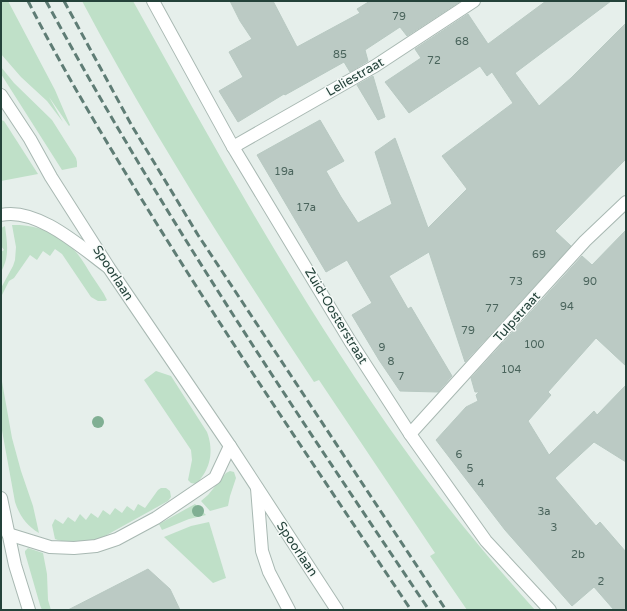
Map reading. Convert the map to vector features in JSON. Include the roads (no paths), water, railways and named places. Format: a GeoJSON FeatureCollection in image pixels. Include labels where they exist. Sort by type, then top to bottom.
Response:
{"type":"FeatureCollection","features":[{"type":"Feature","properties":{"kind":"street","name":"Zuid-Oosterstraat"},"geometry":{"type":"LineString","coordinates":[[153,1],[233,147],[350,341],[410,434],[486,541],[550,610]]}},
{"type":"Feature","properties":{"kind":"street","name":"Leliestraat"},"geometry":{"type":"LineString","coordinates":[[233,147],[375,66],[474,1]]}},
{"type":"Feature","properties":{"kind":"street","name":"Spoorlaan"},"geometry":{"type":"LineString","coordinates":[[1,95],[30,139],[51,177],[109,268],[230,446],[337,610]]}},
{"type":"Feature","properties":{"kind":"street","name":"Tulpstraat"},"geometry":{"type":"LineString","coordinates":[[410,434],[585,241],[626,202]]}},
{"type":"Feature","properties":{"kind":"street"},"geometry":{"type":"LineString","coordinates":[[1,215],[20,215],[50,226],[64,234],[109,268]]}},
{"type":"Feature","properties":{"kind":"street"},"geometry":{"type":"LineString","coordinates":[[8,534],[50,547],[74,548],[96,546],[118,539],[156,518],[215,478],[230,446]]}},
{"type":"Feature","properties":{"kind":"street","name":"Spoorlaan"},"geometry":{"type":"LineString","coordinates":[[257,488],[262,551],[269,572],[289,610]]}},
{"type":"Feature","properties":{"kind":"street"},"geometry":{"type":"LineString","coordinates":[[1,498],[15,566],[27,609]]}},
{"type":"Feature","properties":{"kind":"railway"},"geometry":{"type":"LineString","coordinates":[[28,1],[85,106],[179,259],[277,410],[411,610]]}},
{"type":"Feature","properties":{"kind":"railway"},"geometry":{"type":"LineString","coordinates":[[46,1],[90,80],[182,234],[279,385],[429,610]]}},
{"type":"Feature","properties":{"kind":"railway"},"geometry":{"type":"LineString","coordinates":[[64,1],[132,126],[198,235],[446,610]]}}]}
